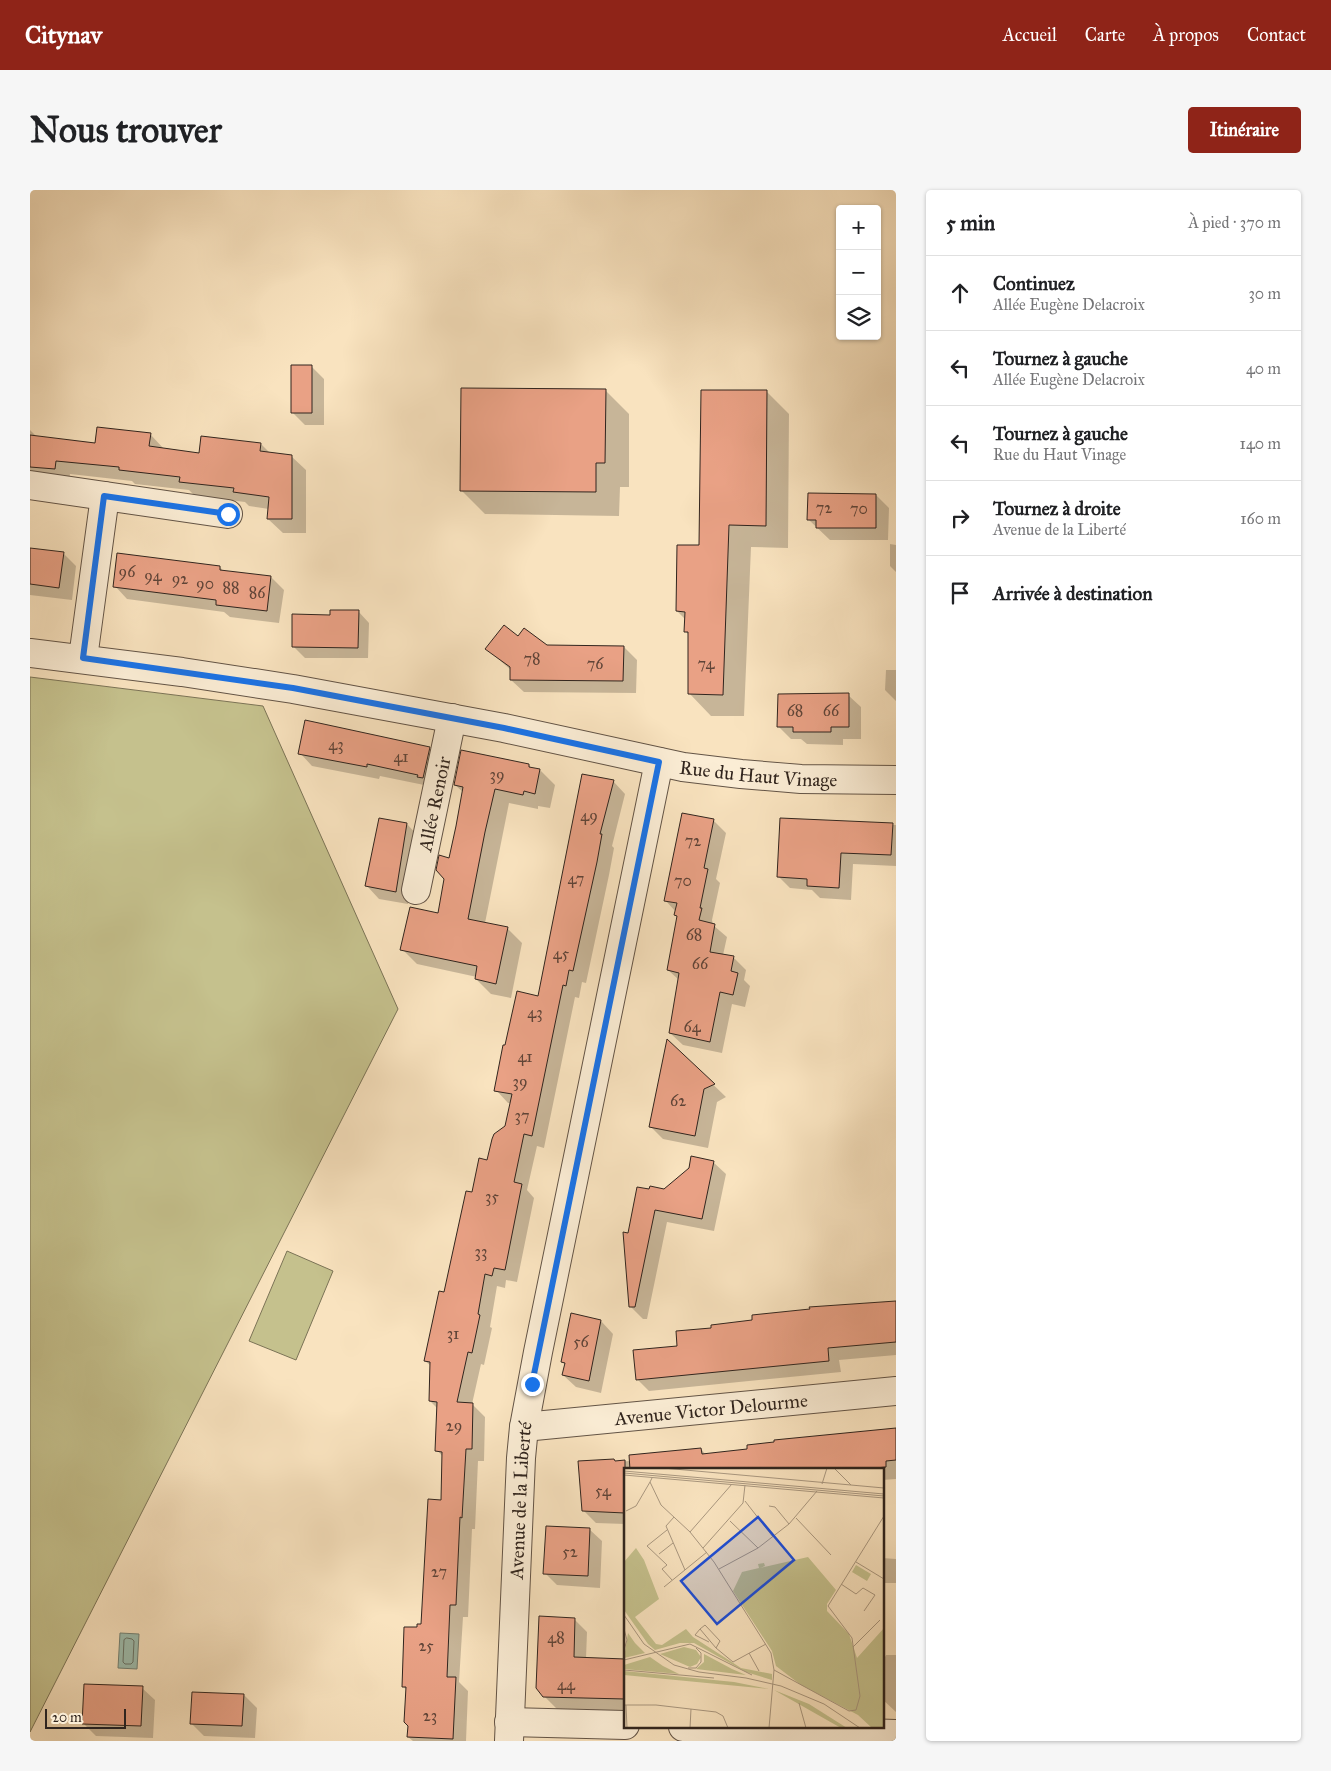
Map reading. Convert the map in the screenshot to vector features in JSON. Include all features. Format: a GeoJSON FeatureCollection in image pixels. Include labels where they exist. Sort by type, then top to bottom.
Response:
{"type":"FeatureCollection","features":[{"type":"Feature","properties":{"kind":"street"},"geometry":{"type":"LineString","coordinates":[[30,485],[228,514]]}},
{"type":"Feature","properties":{"kind":"street"},"geometry":{"type":"LineString","coordinates":[[83,658],[104,496]]}},
{"type":"Feature","properties":{"kind":"street","name":"Rue du Haut Vinage"},"geometry":{"type":"LineString","coordinates":[[30,653],[83,658],[276,686],[452,718],[659,762],[741,774],[791,778],[896,780]]}},
{"type":"Feature","properties":{"kind":"street","name":"Allée Renoir"},"geometry":{"type":"LineString","coordinates":[[416,890],[452,718]]}},
{"type":"Feature","properties":{"kind":"street","name":"Avenue de la Liberté"},"geometry":{"type":"LineString","coordinates":[[509,1732],[520,1468],[524,1428],[659,762]]}},
{"type":"Feature","properties":{"kind":"street","name":"Avenue Victor Delourme"},"geometry":{"type":"LineString","coordinates":[[524,1428],[896,1391]]}},
{"type":"Feature","properties":{"kind":"street"},"geometry":{"type":"LineString","coordinates":[[509,1732],[624,1725]]}},
{"type":"Feature","properties":{"kind":"street"},"geometry":{"type":"LineString","coordinates":[[713,1728],[896,1734]]}},
{"type":"Feature","properties":{"kind":"shaded area"},"geometry":{"type":"Polygon","coordinates":[[[30,677],[263,706],[398,1009],[30,1732],[30,677]]]}},
{"type":"Feature","properties":{"kind":"shaded area"},"geometry":{"type":"Polygon","coordinates":[[[287,1251],[333,1271],[296,1360],[249,1341],[287,1251]]]}},
{"type":"Feature","properties":{"kind":"water"},"geometry":{"type":"Polygon","coordinates":[[[120,1633],[139,1634],[137,1669],[118,1668],[120,1633]]]}},
{"type":"Feature","properties":{"kind":"building"},"geometry":{"type":"Polygon","coordinates":[[[291,365],[312,365],[312,413],[291,413],[291,365]]]}},
{"type":"Feature","properties":{"kind":"building"},"geometry":{"type":"Polygon","coordinates":[[[461,388],[606,389],[605,463],[596,463],[596,492],[460,491],[461,388]]]}},
{"type":"Feature","properties":{"kind":"building"},"geometry":{"type":"Polygon","coordinates":[[[701,390],[767,390],[766,526],[729,525],[723,695],[688,694],[688,632],[684,632],[685,612],[676,611],[677,545],[699,545],[701,390]]]}},
{"type":"Feature","properties":{"kind":"building"},"geometry":{"type":"Polygon","coordinates":[[[97,427],[151,433],[149,446],[199,453],[201,436],[261,443],[260,451],[292,455],[292,519],[267,519],[269,497],[233,492],[234,488],[179,482],[180,477],[119,470],[119,467],[56,461],[55,469],[30,467],[30,435],[95,443],[97,427]]]}},
{"type":"Feature","properties":{"kind":"building"},"geometry":{"type":"Polygon","coordinates":[[[808,493],[876,494],[876,528],[816,528],[816,520],[807,520],[808,493]]]}},
{"type":"Feature","properties":{"kind":"building"},"geometry":{"type":"Polygon","coordinates":[[[30,548],[64,552],[59,588],[30,584],[30,548]]]}},
{"type":"Feature","properties":{"kind":"building"},"geometry":{"type":"Polygon","coordinates":[[[117,553],[220,566],[220,570],[271,576],[267,611],[216,605],[216,600],[113,587],[117,553]]]}},
{"type":"Feature","properties":{"kind":"building"},"geometry":{"type":"Polygon","coordinates":[[[330,610],[359,610],[358,648],[292,647],[292,614],[330,615],[330,610]]]}},
{"type":"Feature","properties":{"kind":"building"},"geometry":{"type":"Polygon","coordinates":[[[504,625],[518,636],[524,628],[547,645],[624,646],[623,681],[510,680],[510,667],[485,649],[504,625]]]}},
{"type":"Feature","properties":{"kind":"building"},"geometry":{"type":"Polygon","coordinates":[[[849,693],[849,727],[831,727],[831,732],[793,732],[793,727],[777,727],[778,694],[849,693]]]}},
{"type":"Feature","properties":{"kind":"building"},"geometry":{"type":"Polygon","coordinates":[[[305,720],[430,747],[423,778],[417,777],[418,775],[367,764],[367,767],[298,754],[305,720]]]}},
{"type":"Feature","properties":{"kind":"building"},"geometry":{"type":"Polygon","coordinates":[[[461,750],[529,764],[529,767],[540,769],[535,794],[524,791],[523,795],[495,789],[485,832],[468,919],[508,927],[496,984],[475,979],[477,966],[400,950],[410,907],[438,913],[444,879],[436,870],[439,855],[449,858],[456,826],[463,787],[454,785],[461,750]]]}},
{"type":"Feature","properties":{"kind":"building"},"geometry":{"type":"Polygon","coordinates":[[[582,774],[614,780],[600,834],[602,834],[597,862],[573,971],[569,970],[566,986],[563,985],[532,1136],[524,1134],[514,1182],[522,1184],[505,1270],[494,1268],[492,1276],[485,1274],[478,1314],[480,1315],[472,1353],[468,1352],[457,1402],[473,1403],[472,1449],[466,1449],[462,1518],[460,1517],[456,1605],[450,1605],[447,1677],[456,1677],[453,1739],[407,1737],[408,1726],[404,1722],[406,1687],[402,1687],[404,1627],[417,1627],[417,1624],[421,1624],[428,1499],[441,1500],[442,1452],[435,1451],[437,1402],[429,1401],[430,1362],[424,1361],[439,1291],[444,1292],[466,1191],[472,1192],[479,1158],[487,1160],[494,1134],[505,1126],[512,1094],[494,1091],[503,1045],[505,1045],[517,991],[538,996],[582,774]]]}},
{"type":"Feature","properties":{"kind":"building"},"geometry":{"type":"Polygon","coordinates":[[[682,813],[714,819],[704,868],[708,869],[699,920],[715,924],[710,952],[734,956],[731,971],[738,973],[733,995],[720,992],[710,1042],[669,1033],[679,973],[667,970],[677,916],[674,915],[677,903],[664,901],[682,813]]]}},
{"type":"Feature","properties":{"kind":"building"},"geometry":{"type":"Polygon","coordinates":[[[379,818],[407,823],[396,892],[365,886],[379,818]]]}},
{"type":"Feature","properties":{"kind":"building"},"geometry":{"type":"Polygon","coordinates":[[[780,818],[893,823],[891,855],[841,853],[839,888],[807,886],[807,879],[777,877],[780,818]]]}},
{"type":"Feature","properties":{"kind":"building"},"geometry":{"type":"Polygon","coordinates":[[[667,1039],[715,1084],[704,1089],[695,1136],[649,1127],[667,1039]]]}},
{"type":"Feature","properties":{"kind":"building"},"geometry":{"type":"Polygon","coordinates":[[[691,1156],[714,1161],[702,1219],[655,1210],[635,1307],[629,1307],[623,1232],[628,1233],[637,1187],[649,1189],[650,1186],[664,1189],[689,1168],[691,1156]]]}},
{"type":"Feature","properties":{"kind":"building"},"geometry":{"type":"Polygon","coordinates":[[[896,1301],[896,1342],[828,1348],[829,1361],[636,1380],[633,1350],[677,1346],[676,1331],[711,1328],[711,1325],[752,1320],[752,1315],[810,1309],[809,1307],[896,1301]]]}},
{"type":"Feature","properties":{"kind":"building"},"geometry":{"type":"Polygon","coordinates":[[[571,1313],[601,1320],[589,1381],[562,1375],[565,1363],[561,1362],[571,1313]]]}},
{"type":"Feature","properties":{"kind":"building"},"geometry":{"type":"Polygon","coordinates":[[[896,1428],[896,1460],[886,1461],[886,1467],[875,1468],[630,1468],[629,1455],[701,1448],[702,1454],[747,1449],[747,1445],[774,1442],[774,1440],[896,1428]]]}},
{"type":"Feature","properties":{"kind":"building"},"geometry":{"type":"Polygon","coordinates":[[[625,1460],[624,1513],[582,1511],[578,1461],[625,1460]]]}},
{"type":"Feature","properties":{"kind":"building"},"geometry":{"type":"Polygon","coordinates":[[[546,1526],[590,1528],[588,1576],[543,1574],[546,1526]]]}},
{"type":"Feature","properties":{"kind":"building"},"geometry":{"type":"Polygon","coordinates":[[[539,1616],[575,1618],[574,1657],[624,1659],[624,1699],[543,1697],[536,1688],[539,1616]]]}},
{"type":"Feature","properties":{"kind":"building"},"geometry":{"type":"Polygon","coordinates":[[[84,1684],[143,1686],[141,1726],[82,1724],[84,1684]]]}},
{"type":"Feature","properties":{"kind":"building"},"geometry":{"type":"Polygon","coordinates":[[[192,1692],[244,1694],[242,1726],[190,1724],[192,1692]]]}},
{"type":"Feature","properties":{"kind":"route"},"geometry":{"type":"LineString","coordinates":[[228,514],[104,496],[83,658],[293,688],[504,728],[659,762],[532,1384]]}}]}
